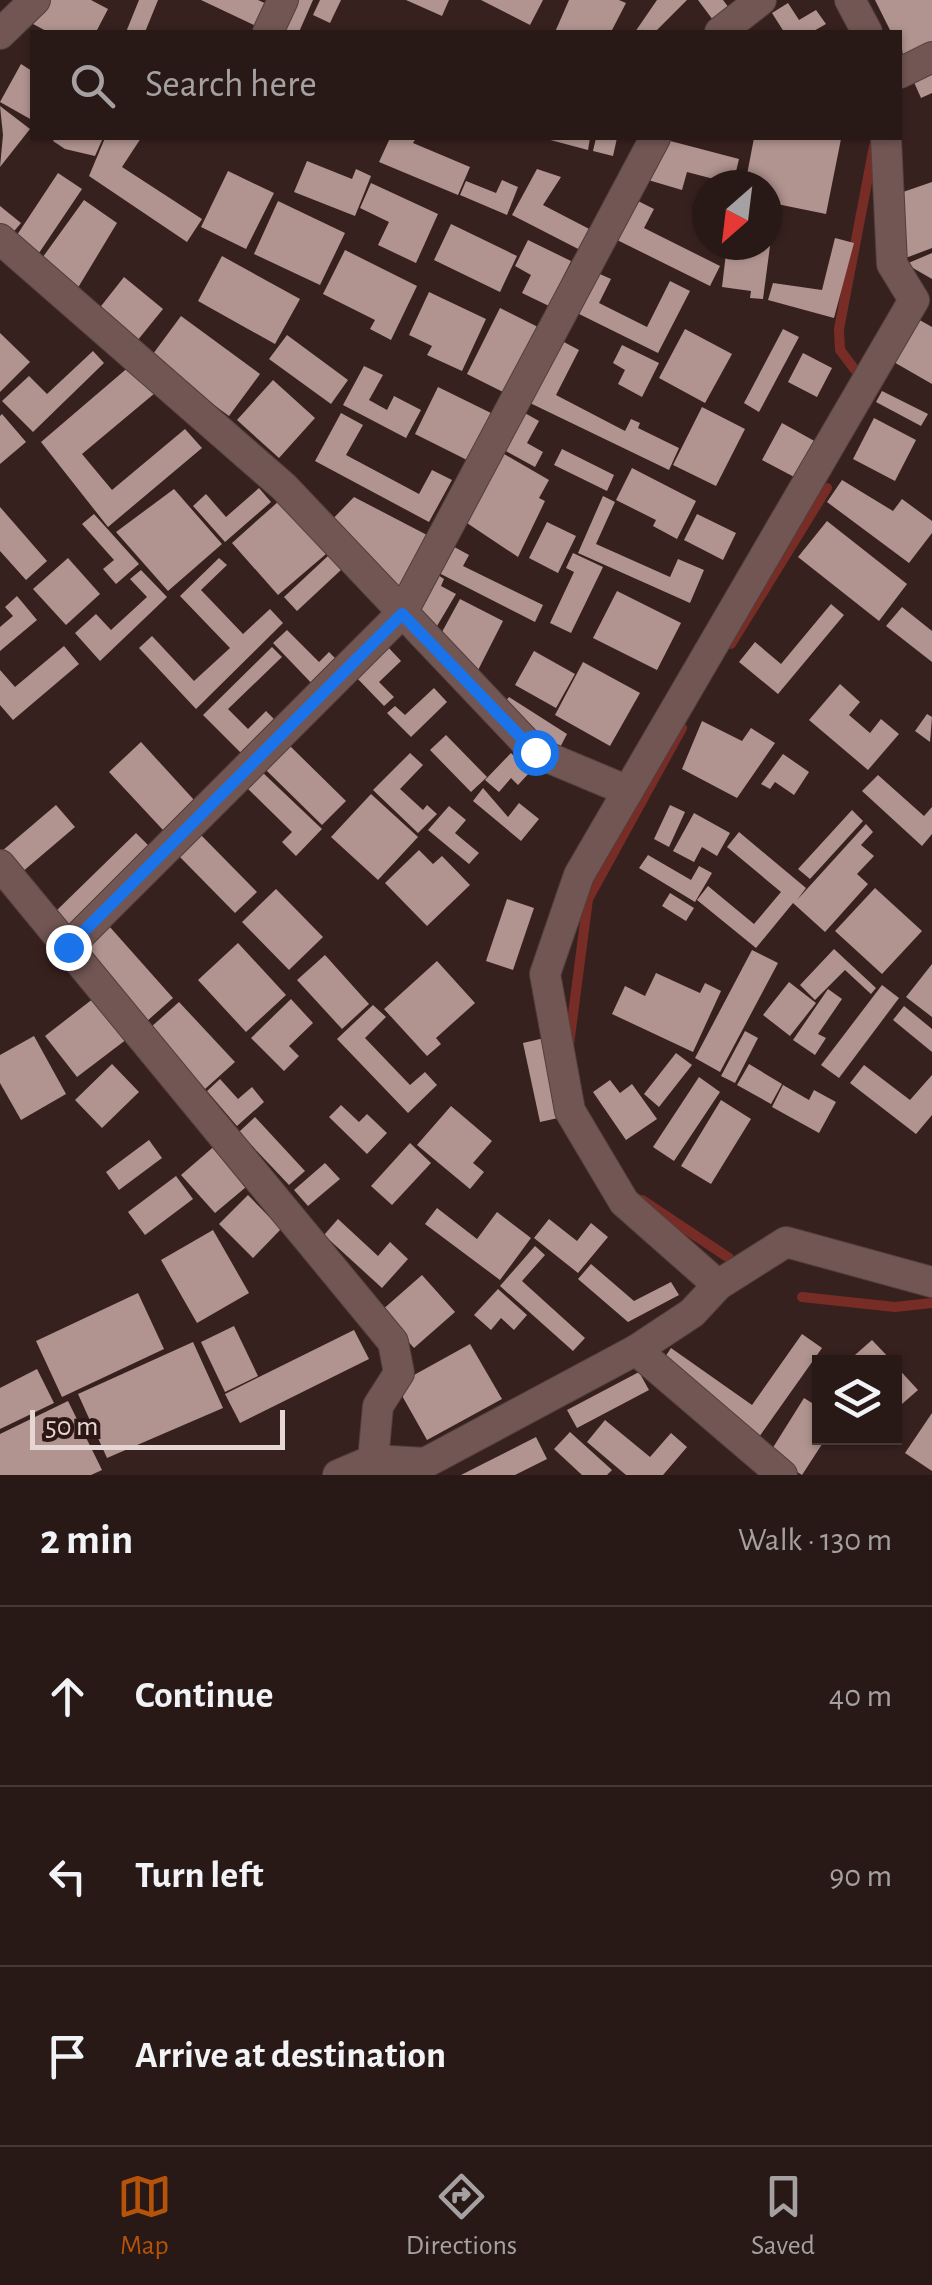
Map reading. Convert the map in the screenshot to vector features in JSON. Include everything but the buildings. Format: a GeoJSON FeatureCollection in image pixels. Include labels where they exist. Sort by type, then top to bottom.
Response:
{"type":"FeatureCollection","features":[{"type":"Feature","properties":{"kind":"street"},"geometry":{"type":"LineString","coordinates":[[0,34],[35,0]]}},
{"type":"Feature","properties":{"kind":"street"},"geometry":{"type":"LineString","coordinates":[[269,30],[284,0]]}},
{"type":"Feature","properties":{"kind":"street"},"geometry":{"type":"LineString","coordinates":[[723,30],[761,0]]}},
{"type":"Feature","properties":{"kind":"street"},"geometry":{"type":"LineString","coordinates":[[850,0],[866,30]]}},
{"type":"Feature","properties":{"kind":"street"},"geometry":{"type":"LineString","coordinates":[[902,72],[932,57]]}},
{"type":"Feature","properties":{"kind":"street"},"geometry":{"type":"LineString","coordinates":[[68,947],[402,614],[654,140]]}},
{"type":"Feature","properties":{"kind":"street"},"geometry":{"type":"LineString","coordinates":[[718,1284],[624,1202],[570,1111],[545,974],[579,874],[914,300],[892,264],[886,140]]}},
{"type":"Feature","properties":{"kind":"street"},"geometry":{"type":"LineString","coordinates":[[0,239],[284,487],[535,752],[628,790]]}},
{"type":"Feature","properties":{"kind":"street"},"geometry":{"type":"LineString","coordinates":[[892,264],[932,288]]}},
{"type":"Feature","properties":{"kind":"street"},"geometry":{"type":"LineString","coordinates":[[0,865],[393,1342],[399,1372],[378,1406],[373,1460]]}},
{"type":"Feature","properties":{"kind":"street"},"geometry":{"type":"LineString","coordinates":[[338,1475],[373,1460],[431,1469],[636,1350],[692,1312],[718,1284],[786,1242],[932,1282]]}},
{"type":"Feature","properties":{"kind":"street"},"geometry":{"type":"LineString","coordinates":[[636,1350],[782,1475]]}},
{"type":"Feature","properties":{"kind":"waterway"},"geometry":{"type":"LineString","coordinates":[[862,379],[840,350],[839,329],[874,146]]}},
{"type":"Feature","properties":{"kind":"waterway"},"geometry":{"type":"LineString","coordinates":[[731,644],[827,488]]}},
{"type":"Feature","properties":{"kind":"waterway"},"geometry":{"type":"LineString","coordinates":[[569,1045],[588,899],[682,728]]}},
{"type":"Feature","properties":{"kind":"waterway"},"geometry":{"type":"LineString","coordinates":[[642,1200],[729,1258]]}},
{"type":"Feature","properties":{"kind":"waterway"},"geometry":{"type":"LineString","coordinates":[[802,1297],[895,1307],[932,1303]]}},
{"type":"Feature","properties":{"kind":"route"},"geometry":{"type":"LineString","coordinates":[[68,947],[402,614],[535,752]]}}]}
